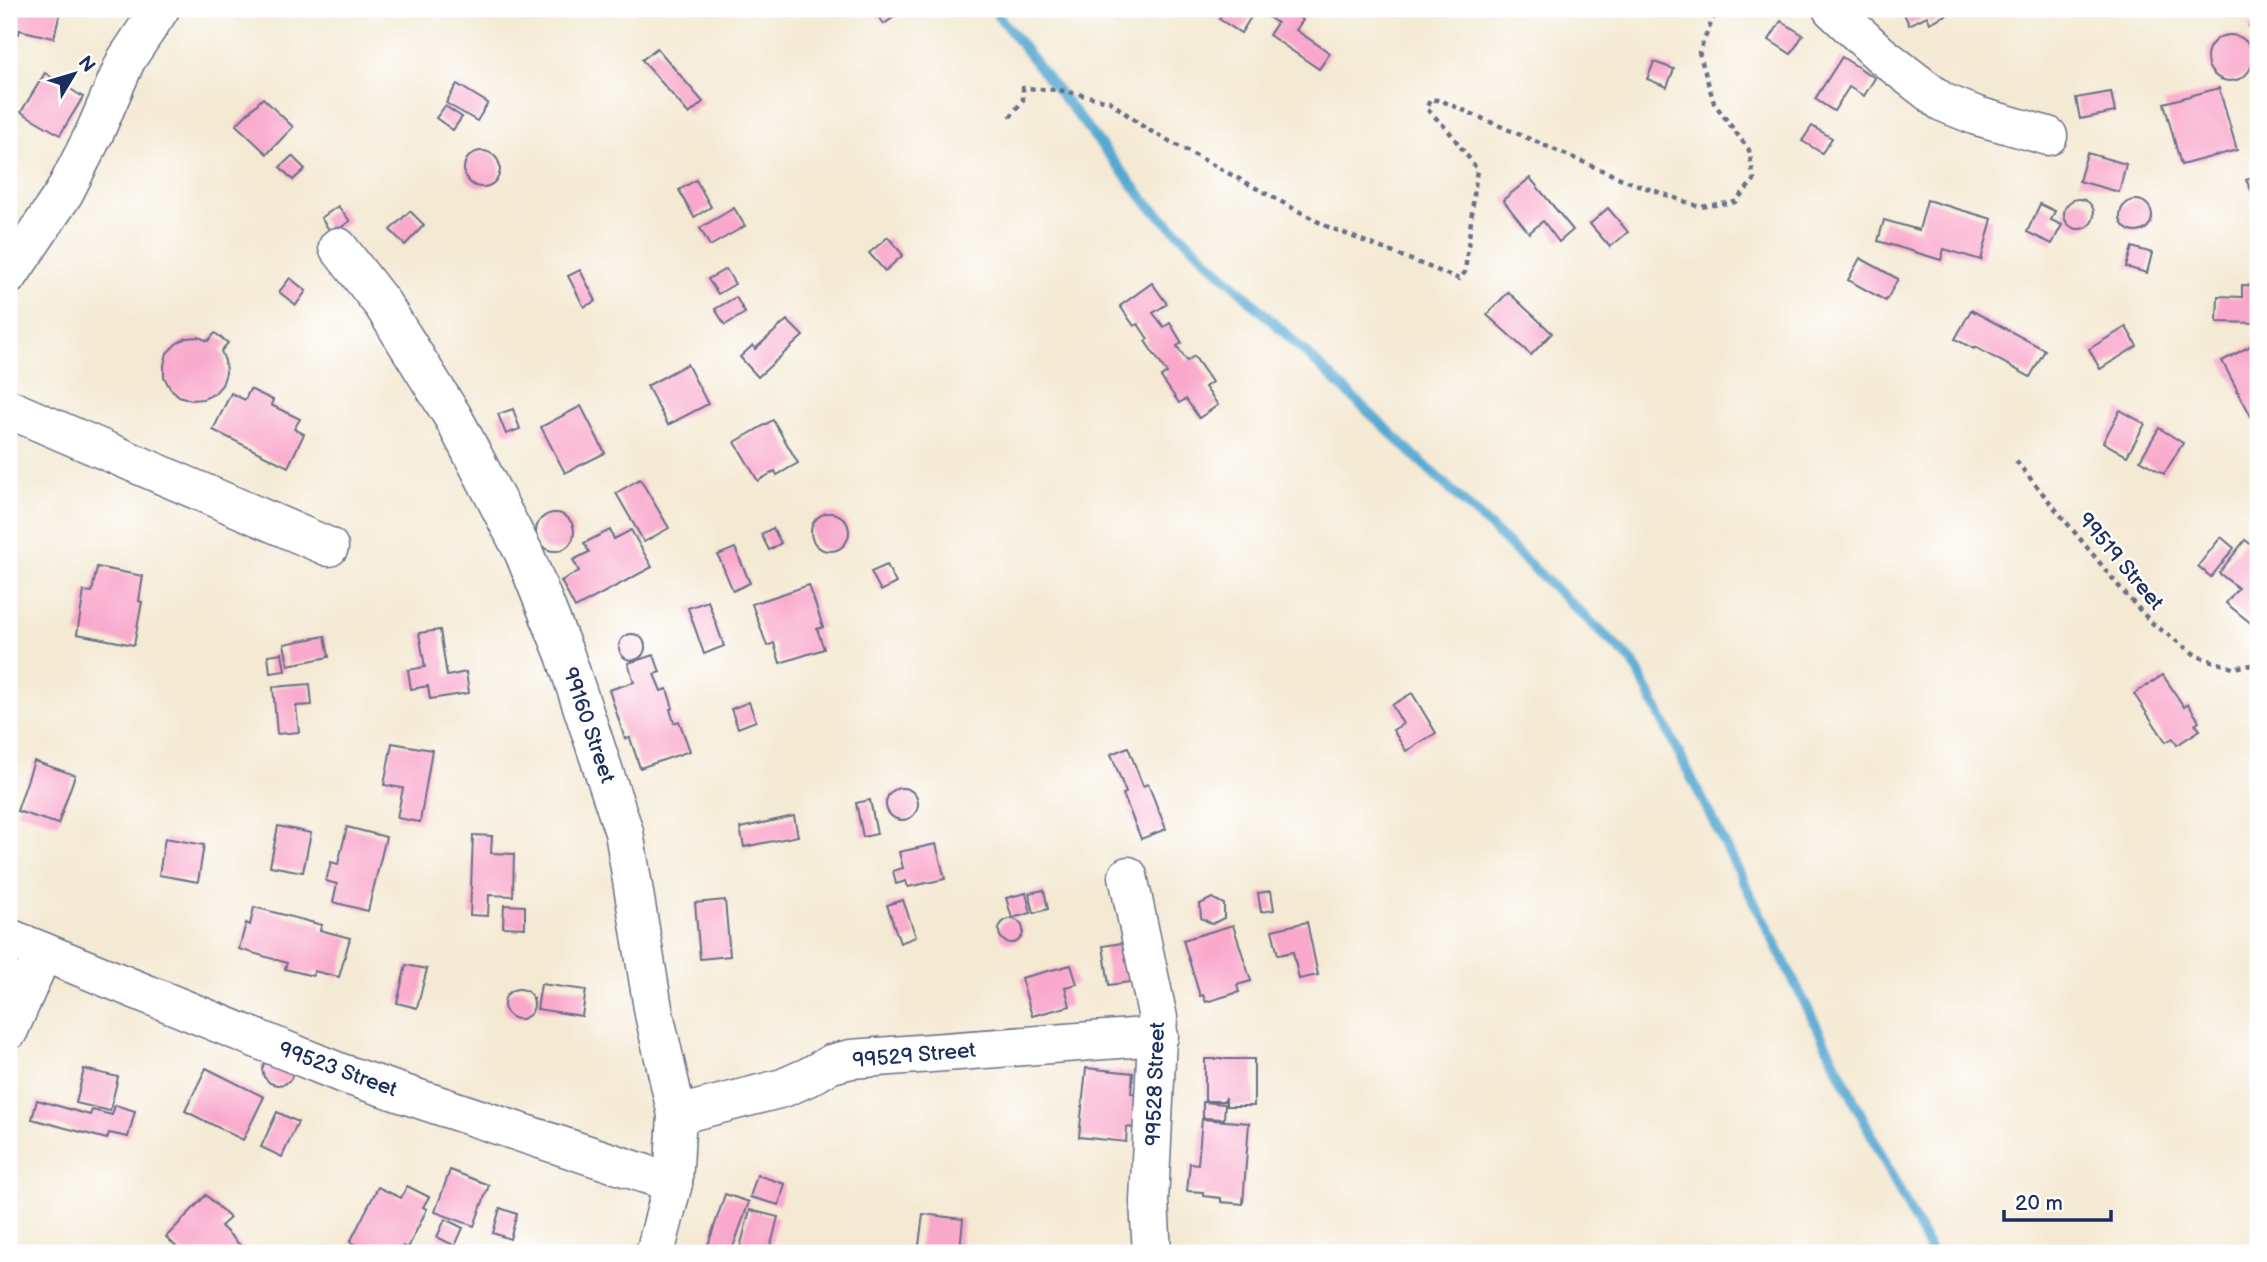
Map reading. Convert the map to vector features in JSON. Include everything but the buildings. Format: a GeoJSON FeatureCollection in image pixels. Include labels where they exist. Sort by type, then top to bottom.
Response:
{"type":"FeatureCollection","features":[{"type":"Feature","properties":{"kind":"street"},"geometry":{"type":"LineString","coordinates":[[9,275],[64,193],[94,134],[126,60],[160,9]]}},
{"type":"Feature","properties":{"kind":"street"},"geometry":{"type":"LineString","coordinates":[[1832,9],[1880,54],[1942,102],[1977,116],[2048,136]]}},
{"type":"Feature","properties":{"kind":"street","name":"99160 Street"},"geometry":{"type":"LineString","coordinates":[[338,247],[383,305],[453,417],[524,553],[565,655],[624,832],[654,1014],[677,1115],[673,1183],[655,1253]]}},
{"type":"Feature","properties":{"kind":"street"},"geometry":{"type":"LineString","coordinates":[[9,409],[329,547]]}},
{"type":"Feature","properties":{"kind":"street","name":"99528 Street"},"geometry":{"type":"LineString","coordinates":[[1128,876],[1158,1018],[1149,1201],[1152,1253]]}},
{"type":"Feature","properties":{"kind":"street","name":"99523 Street"},"geometry":{"type":"LineString","coordinates":[[9,938],[341,1073],[673,1183]]}},
{"type":"Feature","properties":{"kind":"street"},"geometry":{"type":"LineString","coordinates":[[9,1030],[43,952]]}},
{"type":"Feature","properties":{"kind":"street","name":"99529 Street"},"geometry":{"type":"LineString","coordinates":[[677,1115],[783,1088],[831,1064],[852,1059],[1159,1036]]}},
{"type":"Feature","properties":{"kind":"path"},"geometry":{"type":"LineString","coordinates":[[1010,117],[1023,100],[1023,88],[1059,90],[1109,101],[1145,128],[1326,226],[1450,278],[1459,279],[1465,272],[1477,169],[1448,130],[1426,108],[1431,99],[1442,101],[1627,181],[1700,207],[1735,202],[1754,180],[1749,150],[1714,103],[1699,52],[1717,9]]}},
{"type":"Feature","properties":{"kind":"path","name":"99519 Street"},"geometry":{"type":"LineString","coordinates":[[2016,461],[2152,623],[2197,656],[2233,668],[2258,664]]}},
{"type":"Feature","properties":{"kind":"waterway"},"geometry":{"type":"LineString","coordinates":[[993,9],[1147,203],[1633,662],[1931,1253]]}}]}
